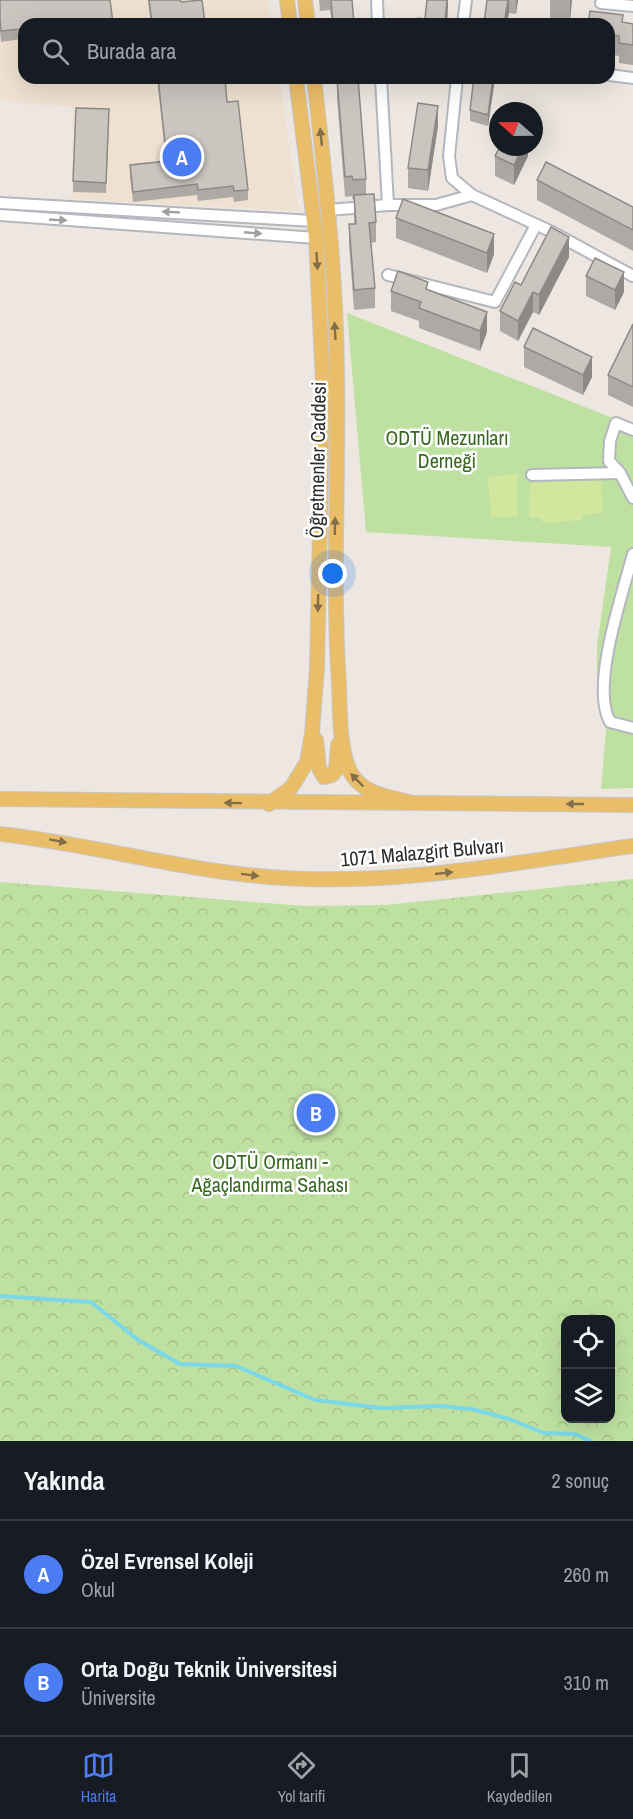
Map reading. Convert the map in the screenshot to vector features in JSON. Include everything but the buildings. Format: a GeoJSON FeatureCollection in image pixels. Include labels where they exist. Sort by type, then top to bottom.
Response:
{"type":"FeatureCollection","features":[{"type":"Feature","properties":{"kind":"main road"},"geometry":{"type":"LineString","coordinates":[[287,0],[289,18]]}},
{"type":"Feature","properties":{"kind":"main road"},"geometry":{"type":"LineString","coordinates":[[305,0],[307,18]]}},
{"type":"Feature","properties":{"kind":"main road","name":"Öğretmenler Caddesi"},"geometry":{"type":"LineString","coordinates":[[269,804],[291,788],[300,777],[307,762],[314,711],[323,384],[316,238],[297,84]]}},
{"type":"Feature","properties":{"kind":"main road","name":"Öğretmenler Caddesi"},"geometry":{"type":"LineString","coordinates":[[315,84],[329,210],[337,371],[334,615],[345,754],[352,776],[379,795],[410,802]]}},
{"type":"Feature","properties":{"kind":"main road"},"geometry":{"type":"LineString","coordinates":[[314,711],[319,768],[321,775],[328,777],[336,770],[341,709]]}},
{"type":"Feature","properties":{"kind":"main road","name":"1071 Malazgirt Bulvarı"},"geometry":{"type":"LineString","coordinates":[[0,800],[269,804],[410,802],[633,805]]}},
{"type":"Feature","properties":{"kind":"main road","name":"1071 Malazgirt Bulvarı"},"geometry":{"type":"LineString","coordinates":[[0,834],[52,840],[209,870],[270,878],[332,880],[391,878],[454,872],[633,846]]}},
{"type":"Feature","properties":{"kind":"street"},"geometry":{"type":"LineString","coordinates":[[377,0],[378,18]]}},
{"type":"Feature","properties":{"kind":"street"},"geometry":{"type":"LineString","coordinates":[[464,18],[466,0]]}},
{"type":"Feature","properties":{"kind":"street"},"geometry":{"type":"LineString","coordinates":[[601,3],[633,6]]}},
{"type":"Feature","properties":{"kind":"street"},"geometry":{"type":"LineString","coordinates":[[615,76],[633,78]]}},
{"type":"Feature","properties":{"kind":"street"},"geometry":{"type":"LineString","coordinates":[[381,84],[388,205]]}},
{"type":"Feature","properties":{"kind":"street"},"geometry":{"type":"LineString","coordinates":[[456,84],[449,156],[452,178],[472,195],[536,225],[633,276]]}},
{"type":"Feature","properties":{"kind":"street"},"geometry":{"type":"LineString","coordinates":[[329,210],[388,205],[436,205],[472,195]]}},
{"type":"Feature","properties":{"kind":"street"},"geometry":{"type":"LineString","coordinates":[[0,203],[313,220]]}},
{"type":"Feature","properties":{"kind":"street"},"geometry":{"type":"LineString","coordinates":[[0,214],[316,238]]}},
{"type":"Feature","properties":{"kind":"street"},"geometry":{"type":"LineString","coordinates":[[388,275],[495,302],[536,225]]}},
{"type":"Feature","properties":{"kind":"street"},"geometry":{"type":"LineString","coordinates":[[633,430],[616,423],[610,441],[609,461],[620,472],[633,498]]}},
{"type":"Feature","properties":{"kind":"street"},"geometry":{"type":"LineString","coordinates":[[532,475],[620,472]]}},
{"type":"Feature","properties":{"kind":"street"},"geometry":{"type":"LineString","coordinates":[[633,554],[607,651],[604,685],[607,715],[610,722],[633,728]]}},
{"type":"Feature","properties":{"kind":"shaded area"},"geometry":{"type":"Polygon","coordinates":[[[0,0],[267,0],[270,18],[18,18],[18,84],[280,84],[299,211],[72,199],[73,107],[0,100],[0,0]]]}},
{"type":"Feature","properties":{"kind":"green space","name":"ODTÜ Mezunları Derneği"},"geometry":{"type":"Polygon","coordinates":[[[347,313],[633,426],[633,788],[601,789],[606,730],[597,672],[597,646],[611,547],[366,532],[347,313]]]}},
{"type":"Feature","properties":{"kind":"green space"},"geometry":{"type":"Polygon","coordinates":[[[518,474],[518,517],[491,517],[488,477],[518,474]]]}},
{"type":"Feature","properties":{"kind":"green space"},"geometry":{"type":"Polygon","coordinates":[[[601,478],[603,513],[582,515],[582,520],[543,523],[541,518],[529,517],[530,483],[601,478]]]}},
{"type":"Feature","properties":{"kind":"green space","name":"ODTÜ Ormanı - Ağaçlandırma Sahası"},"geometry":{"type":"Polygon","coordinates":[[[633,879],[633,1441],[0,1441],[0,882],[305,906],[386,905],[633,879]]]}},
{"type":"Feature","properties":{"kind":"waterway"},"geometry":{"type":"LineString","coordinates":[[0,1296],[91,1302],[138,1340],[180,1364],[236,1366],[315,1400],[382,1408],[440,1406],[472,1409],[509,1419],[544,1433],[575,1434],[591,1441]]}},
{"type":"Feature","properties":{"kind":"place","name":"Özel Evrensel Koleji"},"geometry":{"type":"Point","coordinates":[182,157]}},
{"type":"Feature","properties":{"kind":"place","name":"Orta Doğu Teknik Üniversitesi"},"geometry":{"type":"Point","coordinates":[316,1113]}}]}
